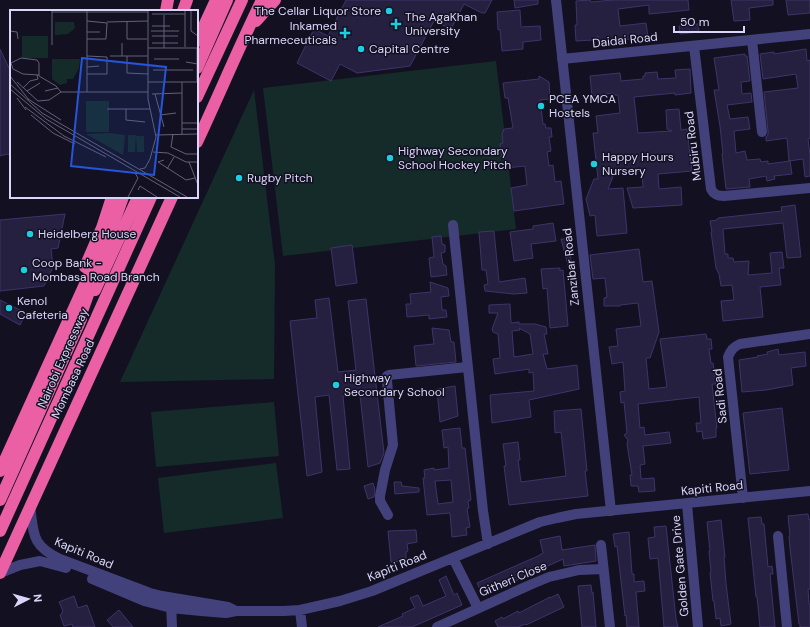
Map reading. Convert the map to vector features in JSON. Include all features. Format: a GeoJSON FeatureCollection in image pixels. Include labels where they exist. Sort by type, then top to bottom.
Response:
{"type":"FeatureCollection","features":[{"type":"Feature","properties":{"kind":"highway"},"geometry":{"type":"LineString","coordinates":[[166,10],[168,0]]}},
{"type":"Feature","properties":{"kind":"highway"},"geometry":{"type":"LineString","coordinates":[[183,10],[187,0]]}},
{"type":"Feature","properties":{"kind":"highway"},"geometry":{"type":"LineString","coordinates":[[198,39],[216,0]]}},
{"type":"Feature","properties":{"kind":"highway"},"geometry":{"type":"LineString","coordinates":[[198,66],[227,0]]}},
{"type":"Feature","properties":{"kind":"highway"},"geometry":{"type":"LineString","coordinates":[[198,95],[242,0]]}},
{"type":"Feature","properties":{"kind":"highway"},"geometry":{"type":"LineString","coordinates":[[198,140],[262,0]]}},
{"type":"Feature","properties":{"kind":"highway"},"geometry":{"type":"LineString","coordinates":[[247,31],[275,0]]}},
{"type":"Feature","properties":{"kind":"highway"},"geometry":{"type":"LineString","coordinates":[[58,344],[74,295],[102,228],[112,198]]}},
{"type":"Feature","properties":{"kind":"highway"},"geometry":{"type":"LineString","coordinates":[[0,471],[124,198]]}},
{"type":"Feature","properties":{"kind":"highway"},"geometry":{"type":"LineString","coordinates":[[76,328],[124,198]]}},
{"type":"Feature","properties":{"kind":"highway","name":"Nairobi Expressway"},"geometry":{"type":"LineString","coordinates":[[0,500],[76,328],[138,198]]}},
{"type":"Feature","properties":{"kind":"highway","name":"Nairobi Expressway"},"geometry":{"type":"LineString","coordinates":[[0,531],[151,198]]}},
{"type":"Feature","properties":{"kind":"highway","name":"Mombasa Road"},"geometry":{"type":"LineString","coordinates":[[0,573],[172,198]]}},
{"type":"Feature","properties":{"kind":"street","name":"Zanzibar Road"},"geometry":{"type":"LineString","coordinates":[[556,0],[611,511]]}},
{"type":"Feature","properties":{"kind":"street","name":"Daidai Road"},"geometry":{"type":"LineString","coordinates":[[562,59],[810,34]]}},
{"type":"Feature","properties":{"kind":"street"},"geometry":{"type":"LineString","coordinates":[[752,40],[762,132]]}},
{"type":"Feature","properties":{"kind":"street","name":"Mubiru Road"},"geometry":{"type":"LineString","coordinates":[[694,46],[711,189],[713,193],[718,196],[724,196],[810,188]]}},
{"type":"Feature","properties":{"kind":"street"},"geometry":{"type":"LineString","coordinates":[[453,225],[467,367],[488,544]]}},
{"type":"Feature","properties":{"kind":"street","name":"Sadi Road"},"geometry":{"type":"LineString","coordinates":[[743,498],[728,357],[730,352],[733,347],[740,344],[810,334]]}},
{"type":"Feature","properties":{"kind":"street"},"geometry":{"type":"LineString","coordinates":[[388,515],[380,501],[380,496],[385,470],[393,445],[387,381],[388,376],[467,367]]}},
{"type":"Feature","properties":{"kind":"street","name":"Kapiti Road"},"geometry":{"type":"LineString","coordinates":[[30,506],[34,537],[38,544],[50,555],[78,570],[150,593],[171,603],[228,607],[236,611],[268,612],[300,610],[340,601],[372,591],[540,522],[557,518],[576,514],[810,491]]}},
{"type":"Feature","properties":{"kind":"street","name":"Golden Gate Drive"},"geometry":{"type":"LineString","coordinates":[[687,504],[698,627]]}},
{"type":"Feature","properties":{"kind":"street"},"geometry":{"type":"LineString","coordinates":[[778,536],[787,627]]}},
{"type":"Feature","properties":{"kind":"street"},"geometry":{"type":"LineString","coordinates":[[601,545],[610,627]]}},
{"type":"Feature","properties":{"kind":"street"},"geometry":{"type":"LineString","coordinates":[[453,558],[478,608]]}},
{"type":"Feature","properties":{"kind":"street"},"geometry":{"type":"LineString","coordinates":[[0,573],[20,565],[40,561],[78,570]]}},
{"type":"Feature","properties":{"kind":"street","name":"Githeri Close"},"geometry":{"type":"LineString","coordinates":[[436,627],[452,624],[478,608],[549,577],[580,570],[603,569]]}},
{"type":"Feature","properties":{"kind":"street"},"geometry":{"type":"LineString","coordinates":[[171,603],[172,627]]}},
{"type":"Feature","properties":{"kind":"street"},"geometry":{"type":"LineString","coordinates":[[300,610],[302,627]]}},
{"type":"Feature","properties":{"kind":"green space","name":"Highway Secondary School Hockey Pitch"},"geometry":{"type":"Polygon","coordinates":[[[496,61],[516,229],[283,256],[263,88],[496,61]]]}},
{"type":"Feature","properties":{"kind":"green space","name":"Rugby Pitch"},"geometry":{"type":"Polygon","coordinates":[[[254,90],[275,265],[274,379],[120,382],[254,90]]]}},
{"type":"Feature","properties":{"kind":"green space"},"geometry":{"type":"Polygon","coordinates":[[[274,402],[279,456],[156,467],[151,412],[274,402]]]}},
{"type":"Feature","properties":{"kind":"green space"},"geometry":{"type":"Polygon","coordinates":[[[276,463],[283,518],[164,533],[158,478],[276,463]]]}},
{"type":"Feature","properties":{"kind":"building","name":"Capital Centre"},"geometry":{"type":"Polygon","coordinates":[[[346,0],[492,0],[485,13],[464,4],[451,29],[434,21],[410,66],[357,73],[340,64],[331,81],[297,63],[314,29],[328,36],[346,0]]]}},
{"type":"Feature","properties":{"kind":"building"},"geometry":{"type":"Polygon","coordinates":[[[514,0],[538,0],[538,4],[515,8],[514,0]]]}},
{"type":"Feature","properties":{"kind":"building"},"geometry":{"type":"Polygon","coordinates":[[[590,0],[591,2],[613,0],[688,0],[689,10],[649,14],[649,5],[618,9],[620,26],[646,23],[648,37],[621,40],[621,44],[599,46],[598,36],[593,40],[576,41],[576,1],[590,0]]]}},
{"type":"Feature","properties":{"kind":"building"},"geometry":{"type":"Polygon","coordinates":[[[731,0],[773,0],[773,5],[749,8],[750,20],[734,21],[731,0]]]}},
{"type":"Feature","properties":{"kind":"building"},"geometry":{"type":"Polygon","coordinates":[[[786,0],[810,0],[810,13],[788,15],[786,0]]]}},
{"type":"Feature","properties":{"kind":"building"},"geometry":{"type":"Polygon","coordinates":[[[520,10],[521,27],[540,26],[541,40],[523,42],[523,49],[502,51],[500,29],[498,30],[497,12],[520,10]]]}},
{"type":"Feature","properties":{"kind":"building"},"geometry":{"type":"Polygon","coordinates":[[[698,24],[699,32],[680,34],[679,26],[698,24]]]}},
{"type":"Feature","properties":{"kind":"building"},"geometry":{"type":"Polygon","coordinates":[[[0,49],[10,68],[10,155],[0,156],[0,49]]]}},
{"type":"Feature","properties":{"kind":"building"},"geometry":{"type":"Polygon","coordinates":[[[806,49],[807,61],[810,60],[810,138],[808,139],[810,176],[805,177],[803,159],[789,161],[787,138],[766,141],[768,131],[764,92],[798,88],[796,74],[763,79],[760,54],[774,52],[774,54],[806,49]]]}},
{"type":"Feature","properties":{"kind":"building"},"geometry":{"type":"Polygon","coordinates":[[[745,54],[745,56],[747,56],[750,81],[741,82],[742,94],[751,93],[752,102],[727,105],[730,119],[748,117],[750,129],[734,131],[736,153],[745,151],[747,160],[760,159],[761,162],[768,161],[768,164],[790,161],[792,174],[774,176],[775,179],[767,181],[766,176],[749,179],[750,187],[726,189],[720,126],[714,90],[719,90],[714,58],[745,54]]]}},
{"type":"Feature","properties":{"kind":"building"},"geometry":{"type":"Polygon","coordinates":[[[690,69],[691,93],[634,97],[638,133],[672,131],[667,129],[666,110],[679,109],[681,130],[687,129],[692,171],[658,174],[659,189],[681,187],[682,205],[633,208],[627,188],[643,187],[642,171],[614,174],[608,189],[623,188],[627,233],[597,236],[595,215],[590,216],[586,199],[594,179],[598,179],[593,133],[598,133],[596,116],[620,113],[618,95],[613,95],[613,93],[592,96],[590,76],[620,73],[621,81],[643,79],[645,73],[657,72],[658,79],[676,78],[675,70],[690,69]]]}},
{"type":"Feature","properties":{"kind":"building"},"geometry":{"type":"Polygon","coordinates":[[[539,76],[549,82],[550,99],[540,100],[543,124],[545,124],[546,128],[551,128],[552,137],[549,137],[551,151],[547,152],[549,166],[553,165],[555,182],[561,181],[564,204],[514,211],[511,188],[527,185],[525,166],[506,168],[505,158],[502,158],[500,144],[503,143],[502,135],[504,129],[513,128],[508,98],[505,98],[503,83],[539,79],[539,76]]]}},
{"type":"Feature","properties":{"kind":"building"},"geometry":{"type":"Polygon","coordinates":[[[795,205],[801,257],[787,258],[783,223],[723,229],[725,254],[728,254],[728,258],[733,258],[734,262],[749,261],[748,275],[772,273],[770,253],[782,252],[784,268],[779,268],[781,285],[760,287],[763,317],[723,321],[721,301],[734,300],[732,285],[721,286],[719,274],[716,268],[710,221],[717,220],[718,218],[782,211],[781,207],[795,205]]]}},
{"type":"Feature","properties":{"kind":"building"},"geometry":{"type":"Polygon","coordinates":[[[65,214],[58,248],[51,249],[53,267],[44,286],[0,291],[0,220],[65,214]]]}},
{"type":"Feature","properties":{"kind":"building"},"geometry":{"type":"Polygon","coordinates":[[[553,223],[556,241],[531,244],[533,258],[514,261],[510,232],[533,229],[533,226],[553,223]]]}},
{"type":"Feature","properties":{"kind":"building"},"geometry":{"type":"Polygon","coordinates":[[[494,231],[499,282],[525,278],[527,293],[514,294],[485,291],[484,285],[488,284],[486,270],[482,270],[479,232],[494,231]]]}},
{"type":"Feature","properties":{"kind":"building"},"geometry":{"type":"Polygon","coordinates":[[[441,236],[442,244],[445,245],[445,252],[441,253],[443,264],[446,266],[447,275],[431,277],[429,258],[434,257],[432,237],[441,236]]]}},
{"type":"Feature","properties":{"kind":"building"},"geometry":{"type":"Polygon","coordinates":[[[561,239],[570,239],[571,265],[568,265],[561,239]]]}},
{"type":"Feature","properties":{"kind":"building"},"geometry":{"type":"Polygon","coordinates":[[[352,245],[357,283],[336,286],[331,248],[352,245]]]}},
{"type":"Feature","properties":{"kind":"building"},"geometry":{"type":"Polygon","coordinates":[[[639,249],[643,282],[652,281],[659,332],[650,358],[646,358],[649,389],[667,387],[660,339],[706,334],[707,339],[711,339],[712,349],[709,349],[716,384],[712,384],[717,428],[716,437],[703,439],[702,431],[697,432],[696,423],[701,423],[699,397],[638,404],[640,428],[644,427],[645,435],[669,432],[671,443],[643,446],[645,464],[640,465],[641,479],[654,478],[655,491],[639,492],[638,486],[631,486],[630,475],[632,475],[627,444],[628,440],[624,435],[627,433],[624,402],[621,403],[620,392],[625,391],[623,362],[612,364],[609,347],[618,346],[616,329],[641,326],[638,303],[620,306],[604,306],[604,298],[607,297],[605,278],[593,279],[590,255],[639,249]]]}},
{"type":"Feature","properties":{"kind":"building"},"geometry":{"type":"Polygon","coordinates":[[[560,268],[560,271],[563,270],[568,326],[550,328],[547,288],[543,289],[541,269],[560,268]]]}},
{"type":"Feature","properties":{"kind":"building"},"geometry":{"type":"Polygon","coordinates":[[[430,282],[448,288],[449,296],[441,297],[442,310],[446,310],[447,317],[429,319],[429,315],[407,317],[406,304],[411,304],[410,294],[431,292],[430,282]]]}},
{"type":"Feature","properties":{"kind":"building","name":"Highway Secondary School"},"geometry":{"type":"Polygon","coordinates":[[[329,298],[338,372],[356,370],[348,301],[366,299],[384,453],[380,463],[368,467],[360,395],[343,396],[350,469],[337,470],[329,395],[315,397],[322,472],[307,476],[290,321],[317,318],[315,300],[329,298]]]}},
{"type":"Feature","properties":{"kind":"building","name":"Kenol Cafeteria"},"geometry":{"type":"Polygon","coordinates":[[[0,300],[26,313],[20,325],[0,314],[0,300]]]}},
{"type":"Feature","properties":{"kind":"building"},"geometry":{"type":"Polygon","coordinates":[[[510,304],[511,323],[519,322],[519,324],[535,324],[546,327],[547,334],[544,334],[548,354],[543,354],[547,369],[577,365],[579,389],[529,400],[531,417],[492,423],[490,395],[534,391],[533,372],[529,373],[529,369],[495,374],[493,359],[500,358],[498,334],[493,332],[492,329],[498,313],[489,313],[489,305],[510,304]],[[519,328],[520,330],[512,331],[514,357],[533,354],[530,334],[519,328]]]}},
{"type":"Feature","properties":{"kind":"building"},"geometry":{"type":"Polygon","coordinates":[[[432,328],[449,330],[451,342],[454,342],[456,362],[416,366],[414,346],[434,344],[432,328]]]}},
{"type":"Feature","properties":{"kind":"building"},"geometry":{"type":"Polygon","coordinates":[[[778,349],[779,355],[805,352],[806,366],[791,368],[793,385],[766,390],[742,392],[739,360],[758,357],[757,356],[768,354],[767,352],[778,349]]]}},
{"type":"Feature","properties":{"kind":"building"},"geometry":{"type":"Polygon","coordinates":[[[455,386],[458,416],[440,422],[437,389],[455,386]]]}},
{"type":"Feature","properties":{"kind":"building"},"geometry":{"type":"Polygon","coordinates":[[[782,408],[789,470],[750,474],[743,413],[782,408]]]}},
{"type":"Feature","properties":{"kind":"building"},"geometry":{"type":"Polygon","coordinates":[[[581,409],[588,496],[509,505],[503,444],[518,442],[520,460],[518,460],[521,482],[566,476],[561,432],[555,433],[554,411],[581,409]]]}},
{"type":"Feature","properties":{"kind":"building"},"geometry":{"type":"Polygon","coordinates":[[[460,428],[462,448],[465,448],[471,500],[468,501],[469,508],[467,509],[470,527],[466,528],[467,535],[452,537],[450,513],[427,515],[423,478],[425,478],[424,470],[449,468],[448,447],[444,448],[442,430],[460,428]],[[451,480],[435,481],[438,504],[453,502],[451,480]]]}},
{"type":"Feature","properties":{"kind":"building"},"geometry":{"type":"Polygon","coordinates":[[[394,482],[401,482],[402,486],[419,488],[419,492],[395,494],[394,482]]]}},
{"type":"Feature","properties":{"kind":"building"},"geometry":{"type":"Polygon","coordinates":[[[373,483],[375,490],[374,497],[368,499],[364,486],[373,483]]]}},
{"type":"Feature","properties":{"kind":"building"},"geometry":{"type":"Polygon","coordinates":[[[808,514],[809,520],[810,519],[810,589],[808,589],[810,604],[810,627],[800,627],[790,548],[788,516],[808,514]]]}},
{"type":"Feature","properties":{"kind":"building"},"geometry":{"type":"Polygon","coordinates":[[[761,517],[762,524],[764,524],[768,567],[772,566],[773,574],[770,574],[775,627],[760,627],[756,597],[748,518],[761,517]]]}},
{"type":"Feature","properties":{"kind":"building"},"geometry":{"type":"Polygon","coordinates":[[[721,520],[731,624],[721,626],[720,618],[716,619],[713,601],[707,522],[721,520]]]}},
{"type":"Feature","properties":{"kind":"building"},"geometry":{"type":"Polygon","coordinates":[[[666,526],[678,627],[664,627],[658,558],[650,559],[648,538],[655,537],[654,527],[666,526]]]}},
{"type":"Feature","properties":{"kind":"building"},"geometry":{"type":"Polygon","coordinates":[[[416,530],[417,542],[407,544],[408,551],[406,552],[406,561],[391,562],[388,531],[416,530]]]}},
{"type":"Feature","properties":{"kind":"building"},"geometry":{"type":"Polygon","coordinates":[[[629,532],[634,582],[644,581],[645,591],[636,592],[639,627],[627,627],[617,546],[615,547],[613,534],[629,532]]]}},
{"type":"Feature","properties":{"kind":"building"},"geometry":{"type":"Polygon","coordinates":[[[560,536],[562,550],[595,545],[596,561],[564,566],[563,559],[483,596],[477,583],[538,556],[543,553],[540,540],[560,536]]]}},
{"type":"Feature","properties":{"kind":"building"},"geometry":{"type":"Polygon","coordinates":[[[446,576],[454,595],[457,593],[462,605],[412,627],[378,627],[403,616],[402,614],[415,608],[410,598],[418,595],[423,606],[446,596],[439,580],[446,576]]]}},
{"type":"Feature","properties":{"kind":"building"},"geometry":{"type":"Polygon","coordinates":[[[591,585],[596,627],[582,627],[578,586],[591,585]]]}},
{"type":"Feature","properties":{"kind":"building"},"geometry":{"type":"Polygon","coordinates":[[[558,594],[564,607],[526,625],[525,624],[518,627],[498,627],[495,621],[502,617],[503,619],[518,611],[519,613],[558,594]]]}},
{"type":"Feature","properties":{"kind":"building"},"geometry":{"type":"Polygon","coordinates":[[[74,596],[78,608],[87,605],[95,627],[73,627],[72,624],[64,626],[60,615],[63,611],[59,602],[74,596]]]}},
{"type":"Feature","properties":{"kind":"building"},"geometry":{"type":"Polygon","coordinates":[[[119,610],[133,627],[113,627],[107,620],[119,610]]]}},
{"type":"Feature","properties":{"kind":"place","name":"The Cellar Liquor Store"},"geometry":{"type":"Point","coordinates":[389,11]}},
{"type":"Feature","properties":{"kind":"place","name":"The AgaKhan University"},"geometry":{"type":"Point","coordinates":[396,24]}},
{"type":"Feature","properties":{"kind":"place","name":"Inkamed Pharmeceuticals"},"geometry":{"type":"Point","coordinates":[345,33]}},
{"type":"Feature","properties":{"kind":"place","name":"Capital Centre"},"geometry":{"type":"Point","coordinates":[361,49]}},
{"type":"Feature","properties":{"kind":"place","name":"PCEA YMCA Hostels"},"geometry":{"type":"Point","coordinates":[541,106]}},
{"type":"Feature","properties":{"kind":"place","name":"Highway Secondary School Hockey Pitch"},"geometry":{"type":"Point","coordinates":[390,158]}},
{"type":"Feature","properties":{"kind":"place","name":"Happy Hours Nursery"},"geometry":{"type":"Point","coordinates":[594,164]}},
{"type":"Feature","properties":{"kind":"place","name":"Rugby Pitch"},"geometry":{"type":"Point","coordinates":[239,178]}},
{"type":"Feature","properties":{"kind":"place","name":"Heidelberg House"},"geometry":{"type":"Point","coordinates":[30,234]}},
{"type":"Feature","properties":{"kind":"place","name":"Coop Bank - Mombasa Road Branch"},"geometry":{"type":"Point","coordinates":[24,270]}},
{"type":"Feature","properties":{"kind":"place","name":"Kenol Cafeteria"},"geometry":{"type":"Point","coordinates":[9,308]}},
{"type":"Feature","properties":{"kind":"place","name":"Highway Secondary School"},"geometry":{"type":"Point","coordinates":[336,385]}}]}
